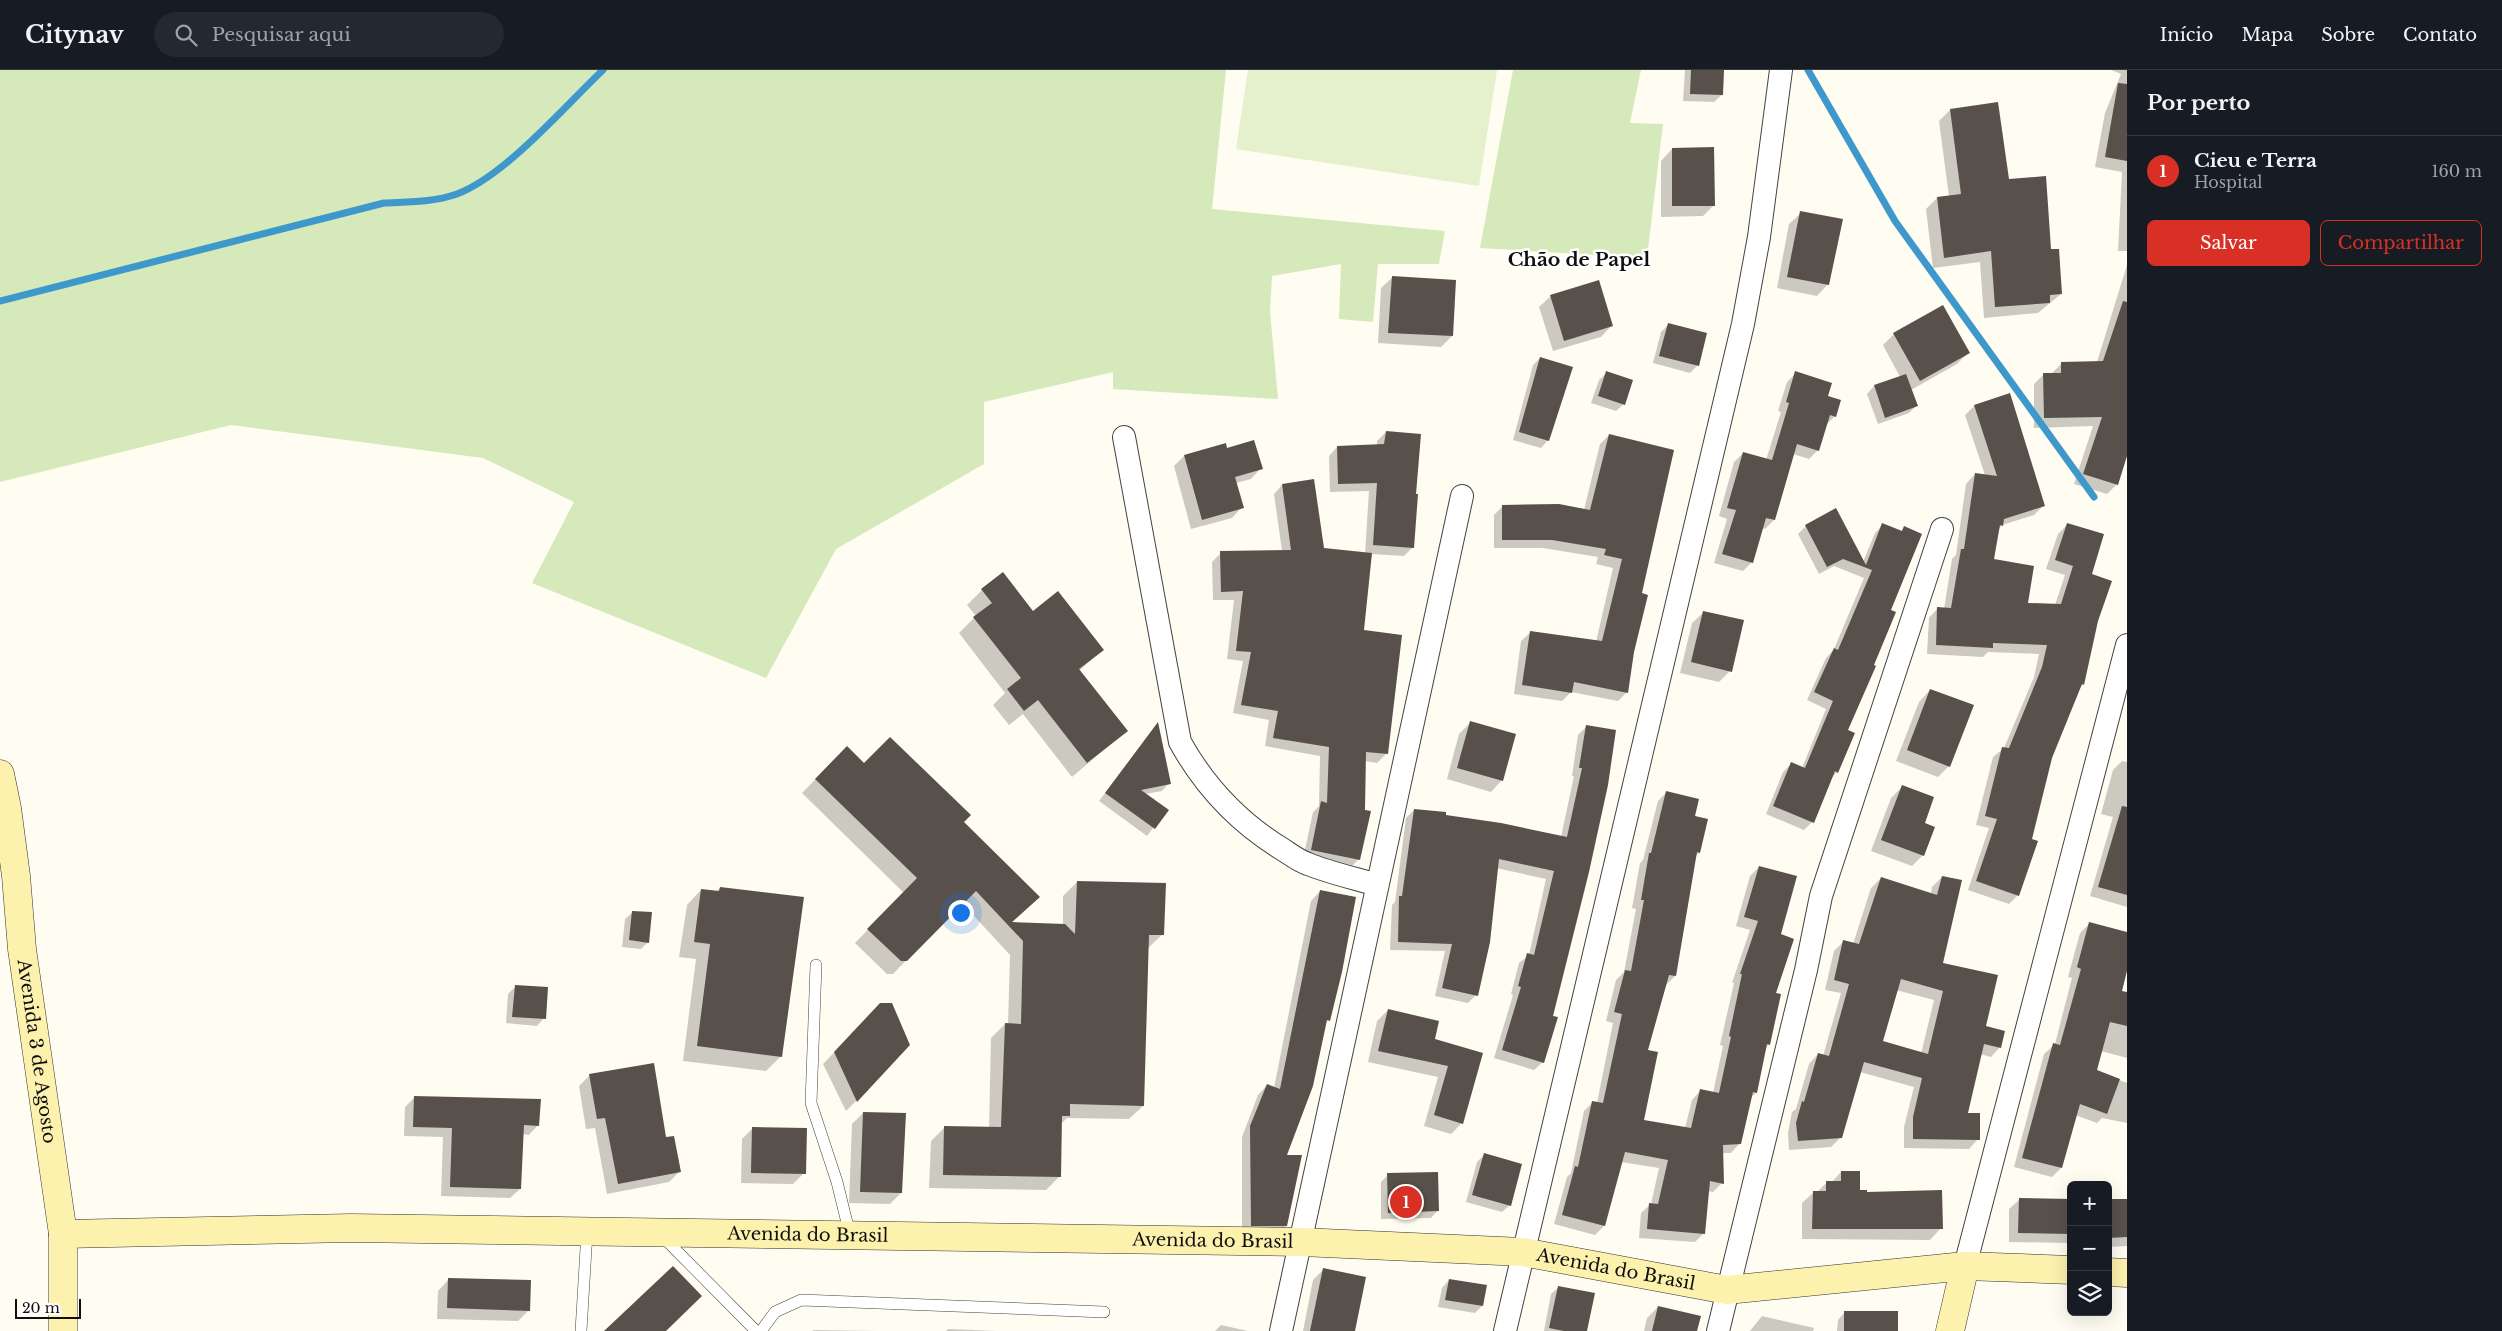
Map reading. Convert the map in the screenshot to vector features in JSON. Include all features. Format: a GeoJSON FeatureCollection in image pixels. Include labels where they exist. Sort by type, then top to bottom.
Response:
{"type":"FeatureCollection","features":[{"type":"Feature","properties":{"kind":"street"},"geometry":{"type":"LineString","coordinates":[[1506,1331],[1523,1252],[1743,324],[1759,237],[1781,70]]}},
{"type":"Feature","properties":{"kind":"street"},"geometry":{"type":"LineString","coordinates":[[1124,437],[1180,742],[1194,767],[1214,794],[1239,819],[1274,844],[1306,864],[1377,885]]}},
{"type":"Feature","properties":{"kind":"street"},"geometry":{"type":"LineString","coordinates":[[1281,1331],[1462,496]]}},
{"type":"Feature","properties":{"kind":"street"},"geometry":{"type":"LineString","coordinates":[[1718,1331],[1806,970],[1822,896],[1942,529]]}},
{"type":"Feature","properties":{"kind":"street"},"geometry":{"type":"LineString","coordinates":[[1950,1331],[1965,1266],[2127,645]]}},
{"type":"Feature","properties":{"kind":"street","name":"Avenida 3 de Agosto"},"geometry":{"type":"LineString","coordinates":[[0,774],[7,808],[16,876],[23,958],[62,1234],[63,1331]]}},
{"type":"Feature","properties":{"kind":"street","name":"Avenida do Brasil"},"geometry":{"type":"LineString","coordinates":[[62,1234],[351,1228],[1301,1242],[1523,1252],[1727,1290],[1965,1266],[2067,1270]]}},
{"type":"Feature","properties":{"kind":"street"},"geometry":{"type":"LineString","coordinates":[[2112,1272],[2127,1273]]}},
{"type":"Feature","properties":{"kind":"lane"},"geometry":{"type":"LineString","coordinates":[[816,965],[811,1103],[837,1182],[850,1235]]}},
{"type":"Feature","properties":{"kind":"lane"},"geometry":{"type":"LineString","coordinates":[[581,1331],[587,1232]]}},
{"type":"Feature","properties":{"kind":"lane"},"geometry":{"type":"LineString","coordinates":[[659,1233],[756,1331]]}},
{"type":"Feature","properties":{"kind":"lane"},"geometry":{"type":"LineString","coordinates":[[761,1331],[775,1312],[801,1300],[1104,1312]]}},
{"type":"Feature","properties":{"kind":"green space"},"geometry":{"type":"Polygon","coordinates":[[[0,70],[1226,70],[1212,209],[1445,231],[1439,264],[1378,264],[1373,322],[1339,319],[1341,264],[1272,276],[1270,311],[1278,399],[1113,389],[1113,372],[984,402],[984,464],[836,549],[766,678],[532,583],[574,502],[483,458],[231,425],[0,482],[0,70]]]}},
{"type":"Feature","properties":{"kind":"green space"},"geometry":{"type":"Polygon","coordinates":[[[1248,70],[1497,70],[1479,186],[1236,149],[1248,70]]]}},
{"type":"Feature","properties":{"kind":"green space"},"geometry":{"type":"Polygon","coordinates":[[[1513,70],[1641,70],[1630,123],[1663,124],[1647,258],[1480,248],[1513,70]]]}},
{"type":"Feature","properties":{"kind":"building"},"geometry":{"type":"Polygon","coordinates":[[[1691,70],[1724,70],[1723,95],[1690,94],[1691,70]]]}},
{"type":"Feature","properties":{"kind":"building"},"geometry":{"type":"Polygon","coordinates":[[[2118,83],[2127,84],[2127,161],[2105,157],[2118,83]]]}},
{"type":"Feature","properties":{"kind":"building"},"geometry":{"type":"Polygon","coordinates":[[[1998,102],[2009,179],[2046,176],[2051,249],[2059,249],[2062,294],[2050,295],[2050,303],[1995,307],[1991,251],[1944,258],[1937,197],[1961,194],[1950,109],[1998,102]]]}},
{"type":"Feature","properties":{"kind":"building"},"geometry":{"type":"Polygon","coordinates":[[[1714,147],[1715,206],[1672,206],[1672,148],[1714,147]]]}},
{"type":"Feature","properties":{"kind":"building"},"geometry":{"type":"Polygon","coordinates":[[[1800,211],[1843,219],[1829,285],[1787,277],[1800,211]]]}},
{"type":"Feature","properties":{"kind":"building"},"geometry":{"type":"Polygon","coordinates":[[[1392,276],[1456,280],[1453,336],[1388,333],[1392,276]]]}},
{"type":"Feature","properties":{"kind":"building"},"geometry":{"type":"Polygon","coordinates":[[[1599,280],[1613,326],[1564,341],[1550,295],[1599,280]]]}},
{"type":"Feature","properties":{"kind":"building"},"geometry":{"type":"Polygon","coordinates":[[[2123,301],[2127,302],[2127,456],[2118,485],[2083,474],[2102,417],[2044,418],[2043,373],[2061,373],[2061,362],[2103,361],[2123,301]]]}},
{"type":"Feature","properties":{"kind":"building"},"geometry":{"type":"Polygon","coordinates":[[[1943,305],[1970,353],[1920,381],[1893,333],[1943,305]]]}},
{"type":"Feature","properties":{"kind":"building"},"geometry":{"type":"Polygon","coordinates":[[[1668,323],[1707,333],[1699,366],[1659,356],[1668,323]]]}},
{"type":"Feature","properties":{"kind":"building"},"geometry":{"type":"Polygon","coordinates":[[[1540,357],[1573,367],[1549,441],[1519,432],[1540,357]]]}},
{"type":"Feature","properties":{"kind":"building"},"geometry":{"type":"Polygon","coordinates":[[[1606,371],[1633,380],[1625,405],[1598,396],[1606,371]]]}},
{"type":"Feature","properties":{"kind":"building"},"geometry":{"type":"Polygon","coordinates":[[[1795,371],[1832,383],[1828,396],[1841,400],[1836,417],[1830,415],[1819,451],[1797,444],[1775,520],[1766,518],[1753,563],[1722,554],[1736,510],[1727,508],[1743,452],[1772,460],[1789,403],[1786,402],[1795,371]]]}},
{"type":"Feature","properties":{"kind":"building"},"geometry":{"type":"Polygon","coordinates":[[[1906,374],[1918,406],[1885,418],[1874,385],[1906,374]]]}},
{"type":"Feature","properties":{"kind":"building"},"geometry":{"type":"Polygon","coordinates":[[[2010,393],[2045,506],[2004,519],[2003,526],[2000,525],[1994,559],[2034,566],[2028,603],[2061,604],[2073,566],[2055,560],[2067,523],[2104,534],[2092,574],[2112,581],[2098,621],[2084,685],[2082,684],[2052,758],[2032,839],[2038,841],[2019,896],[1976,881],[1997,819],[1985,816],[2002,747],[2009,748],[2042,667],[2047,645],[1993,643],[1993,648],[1936,645],[1937,607],[1951,608],[1961,549],[1964,549],[1975,473],[1997,476],[1974,405],[2010,393]]]}},
{"type":"Feature","properties":{"kind":"building"},"geometry":{"type":"Polygon","coordinates":[[[1386,431],[1421,434],[1414,548],[1373,545],[1377,483],[1338,484],[1337,446],[1384,444],[1386,431]]]}},
{"type":"Feature","properties":{"kind":"building"},"geometry":{"type":"Polygon","coordinates":[[[1609,434],[1674,450],[1642,593],[1648,595],[1634,652],[1628,693],[1574,682],[1572,693],[1522,685],[1530,631],[1602,641],[1622,559],[1604,555],[1606,549],[1552,540],[1502,540],[1502,505],[1559,504],[1590,510],[1609,434]]]}},
{"type":"Feature","properties":{"kind":"building"},"geometry":{"type":"Polygon","coordinates":[[[1254,440],[1263,469],[1235,477],[1244,508],[1202,520],[1184,455],[1226,443],[1227,448],[1254,440]]]}},
{"type":"Feature","properties":{"kind":"building"},"geometry":{"type":"Polygon","coordinates":[[[1314,479],[1324,548],[1372,553],[1364,630],[1402,635],[1388,754],[1366,752],[1365,810],[1371,811],[1360,860],[1311,850],[1321,801],[1327,803],[1329,747],[1273,738],[1278,711],[1241,705],[1251,652],[1236,651],[1243,591],[1221,592],[1220,551],[1291,550],[1282,484],[1314,479]]]}},
{"type":"Feature","properties":{"kind":"building"},"geometry":{"type":"Polygon","coordinates":[[[1836,508],[1866,565],[1882,523],[1902,531],[1904,526],[1922,534],[1891,610],[1896,612],[1874,665],[1876,666],[1848,730],[1855,733],[1838,773],[1835,771],[1814,823],[1773,806],[1791,762],[1805,768],[1833,701],[1814,692],[1834,648],[1838,650],[1872,570],[1843,559],[1827,567],[1805,525],[1836,508]]]}},
{"type":"Feature","properties":{"kind":"building"},"geometry":{"type":"Polygon","coordinates":[[[1003,572],[1033,611],[1058,591],[1104,650],[1079,669],[1128,731],[1087,763],[1038,700],[1024,711],[1007,689],[1021,678],[973,617],[992,603],[981,589],[1003,572]]]}},
{"type":"Feature","properties":{"kind":"building"},"geometry":{"type":"Polygon","coordinates":[[[1703,611],[1744,620],[1732,672],[1691,662],[1703,611]]]}},
{"type":"Feature","properties":{"kind":"building"},"geometry":{"type":"Polygon","coordinates":[[[1930,689],[1974,705],[1950,767],[1907,750],[1930,689]]]}},
{"type":"Feature","properties":{"kind":"building"},"geometry":{"type":"Polygon","coordinates":[[[1470,721],[1516,734],[1503,781],[1457,768],[1470,721]]]}},
{"type":"Feature","properties":{"kind":"building"},"geometry":{"type":"Polygon","coordinates":[[[1158,722],[1171,784],[1141,790],[1169,810],[1155,829],[1105,793],[1158,722]]]}},
{"type":"Feature","properties":{"kind":"building"},"geometry":{"type":"Polygon","coordinates":[[[1586,725],[1616,730],[1608,785],[1589,872],[1553,1016],[1558,1017],[1544,1063],[1502,1050],[1521,987],[1518,986],[1527,953],[1534,955],[1554,871],[1499,859],[1490,942],[1478,996],[1442,988],[1452,944],[1398,942],[1399,896],[1402,896],[1414,809],[1446,812],[1446,815],[1501,823],[1567,837],[1582,768],[1579,768],[1586,725]]]}},
{"type":"Feature","properties":{"kind":"building"},"geometry":{"type":"Polygon","coordinates":[[[890,737],[971,815],[964,822],[1040,897],[1012,922],[1065,924],[1075,934],[1077,881],[1166,883],[1164,935],[1149,935],[1144,1106],[1070,1104],[1070,1116],[1062,1116],[1061,1177],[943,1175],[944,1126],[1001,1127],[1005,1023],[1021,1024],[1023,941],[976,891],[907,961],[901,961],[867,929],[917,878],[815,779],[847,746],[864,763],[890,737]]]}},
{"type":"Feature","properties":{"kind":"building"},"geometry":{"type":"Polygon","coordinates":[[[1902,785],[1934,797],[1925,823],[1935,827],[1924,856],[1881,840],[1902,785]]]}},
{"type":"Feature","properties":{"kind":"building"},"geometry":{"type":"Polygon","coordinates":[[[1666,791],[1699,799],[1695,816],[1708,819],[1700,853],[1697,852],[1676,976],[1669,975],[1648,1050],[1658,1052],[1644,1120],[1691,1128],[1700,1089],[1719,1093],[1731,1037],[1729,1036],[1742,974],[1740,974],[1758,921],[1744,917],[1759,866],[1797,876],[1781,934],[1794,939],[1776,993],[1781,994],[1770,1045],[1767,1044],[1757,1093],[1753,1092],[1741,1144],[1723,1145],[1724,1184],[1710,1181],[1705,1234],[1647,1229],[1649,1203],[1658,1204],[1668,1160],[1625,1152],[1605,1226],[1562,1215],[1575,1166],[1578,1167],[1592,1101],[1603,1103],[1622,1014],[1614,1012],[1625,970],[1631,971],[1644,900],[1641,900],[1649,853],[1651,853],[1666,791]]]}},
{"type":"Feature","properties":{"kind":"building"},"geometry":{"type":"Polygon","coordinates":[[[2122,806],[2127,807],[2127,895],[2098,887],[2122,806]]]}},
{"type":"Feature","properties":{"kind":"building"},"geometry":{"type":"Polygon","coordinates":[[[1942,876],[1962,880],[1943,963],[1998,975],[1986,1026],[2005,1031],[2001,1048],[1984,1044],[1968,1113],[1980,1113],[1980,1140],[1913,1139],[1913,1117],[1922,1078],[1864,1062],[1842,1138],[1798,1141],[1796,1123],[1802,1101],[1804,1102],[1818,1053],[1829,1056],[1849,984],[1834,980],[1843,940],[1859,944],[1881,877],[1937,895],[1942,876]],[[1901,979],[1883,1041],[1928,1054],[1943,991],[1901,979]]]}},
{"type":"Feature","properties":{"kind":"building"},"geometry":{"type":"Polygon","coordinates":[[[720,887],[804,897],[782,1057],[697,1046],[710,944],[694,942],[701,889],[719,891],[720,887]]]}},
{"type":"Feature","properties":{"kind":"building"},"geometry":{"type":"Polygon","coordinates":[[[1320,890],[1356,897],[1342,972],[1330,1021],[1327,1020],[1313,1086],[1287,1155],[1302,1155],[1287,1226],[1251,1226],[1250,1126],[1267,1084],[1280,1089],[1320,890]]]}},
{"type":"Feature","properties":{"kind":"building"},"geometry":{"type":"Polygon","coordinates":[[[632,911],[652,912],[649,943],[629,940],[632,911]]]}},
{"type":"Feature","properties":{"kind":"building"},"geometry":{"type":"Polygon","coordinates":[[[2089,922],[2127,932],[2127,971],[2122,991],[2127,992],[2127,1026],[2110,1022],[2097,1070],[2120,1079],[2107,1114],[2080,1104],[2062,1168],[2022,1158],[2053,1043],[2060,1045],[2081,969],[2077,967],[2089,922]]]}},
{"type":"Feature","properties":{"kind":"building"},"geometry":{"type":"Polygon","coordinates":[[[515,985],[548,987],[546,1019],[512,1017],[515,985]]]}},
{"type":"Feature","properties":{"kind":"building"},"geometry":{"type":"Polygon","coordinates":[[[880,1003],[892,1003],[910,1045],[857,1102],[834,1052],[880,1003]]]}},
{"type":"Feature","properties":{"kind":"building"},"geometry":{"type":"Polygon","coordinates":[[[1388,1009],[1439,1021],[1435,1039],[1483,1053],[1463,1124],[1434,1115],[1448,1066],[1378,1051],[1388,1009]]]}},
{"type":"Feature","properties":{"kind":"building"},"geometry":{"type":"Polygon","coordinates":[[[654,1063],[666,1137],[674,1136],[681,1172],[618,1184],[605,1118],[597,1119],[589,1074],[654,1063]]]}},
{"type":"Feature","properties":{"kind":"building"},"geometry":{"type":"Polygon","coordinates":[[[414,1096],[541,1099],[539,1126],[524,1125],[521,1189],[450,1187],[452,1128],[413,1127],[414,1096]]]}},
{"type":"Feature","properties":{"kind":"building"},"geometry":{"type":"Polygon","coordinates":[[[863,1112],[906,1113],[902,1193],[860,1192],[863,1112]]]}},
{"type":"Feature","properties":{"kind":"building"},"geometry":{"type":"Polygon","coordinates":[[[752,1127],[807,1128],[806,1174],[751,1173],[752,1127]]]}},
{"type":"Feature","properties":{"kind":"building"},"geometry":{"type":"Polygon","coordinates":[[[1484,1153],[1522,1164],[1511,1206],[1472,1195],[1484,1153]]]}},
{"type":"Feature","properties":{"kind":"building"},"geometry":{"type":"Polygon","coordinates":[[[1841,1171],[1860,1171],[1860,1190],[1867,1190],[1867,1192],[1942,1190],[1943,1229],[1812,1229],[1813,1191],[1826,1191],[1826,1181],[1841,1181],[1841,1171]]]}},
{"type":"Feature","properties":{"kind":"building"},"geometry":{"type":"Polygon","coordinates":[[[1438,1172],[1439,1211],[1388,1213],[1387,1173],[1438,1172]]]}},
{"type":"Feature","properties":{"kind":"building"},"geometry":{"type":"Polygon","coordinates":[[[2019,1198],[2067,1199],[2067,1234],[2018,1233],[2019,1198]]]}},
{"type":"Feature","properties":{"kind":"building"},"geometry":{"type":"Polygon","coordinates":[[[2112,1199],[2127,1199],[2127,1237],[2112,1238],[2112,1199]]]}},
{"type":"Feature","properties":{"kind":"building"},"geometry":{"type":"Polygon","coordinates":[[[673,1266],[702,1296],[666,1331],[604,1331],[673,1266]]]}},
{"type":"Feature","properties":{"kind":"building"},"geometry":{"type":"Polygon","coordinates":[[[1323,1268],[1366,1277],[1355,1331],[1310,1331],[1323,1268]]]}},
{"type":"Feature","properties":{"kind":"building"},"geometry":{"type":"Polygon","coordinates":[[[448,1278],[531,1280],[530,1311],[447,1308],[448,1278]]]}},
{"type":"Feature","properties":{"kind":"building"},"geometry":{"type":"Polygon","coordinates":[[[1449,1279],[1487,1285],[1483,1306],[1445,1300],[1449,1279]]]}},
{"type":"Feature","properties":{"kind":"building"},"geometry":{"type":"Polygon","coordinates":[[[1558,1286],[1595,1293],[1587,1331],[1564,1331],[1549,1328],[1558,1286]]]}},
{"type":"Feature","properties":{"kind":"building"},"geometry":{"type":"Polygon","coordinates":[[[1658,1306],[1701,1316],[1697,1331],[1652,1331],[1658,1306]]]}},
{"type":"Feature","properties":{"kind":"building"},"geometry":{"type":"Polygon","coordinates":[[[1844,1311],[1898,1311],[1898,1331],[1844,1331],[1844,1311]]]}},
{"type":"Feature","properties":{"kind":"waterway"},"geometry":{"type":"LineString","coordinates":[[0,301],[384,203],[430,200],[457,194],[476,185],[514,156],[603,70]]}},
{"type":"Feature","properties":{"kind":"waterway"},"geometry":{"type":"LineString","coordinates":[[1808,70],[1895,221],[2094,497]]}},
{"type":"Feature","properties":{"kind":"place","name":"Cieu e Terra"},"geometry":{"type":"Point","coordinates":[1406,1202]}},
{"type":"Feature","properties":{"kind":"district","name":"Chão de Papel"},"geometry":{"type":"Point","coordinates":[1579,259]}}]}
